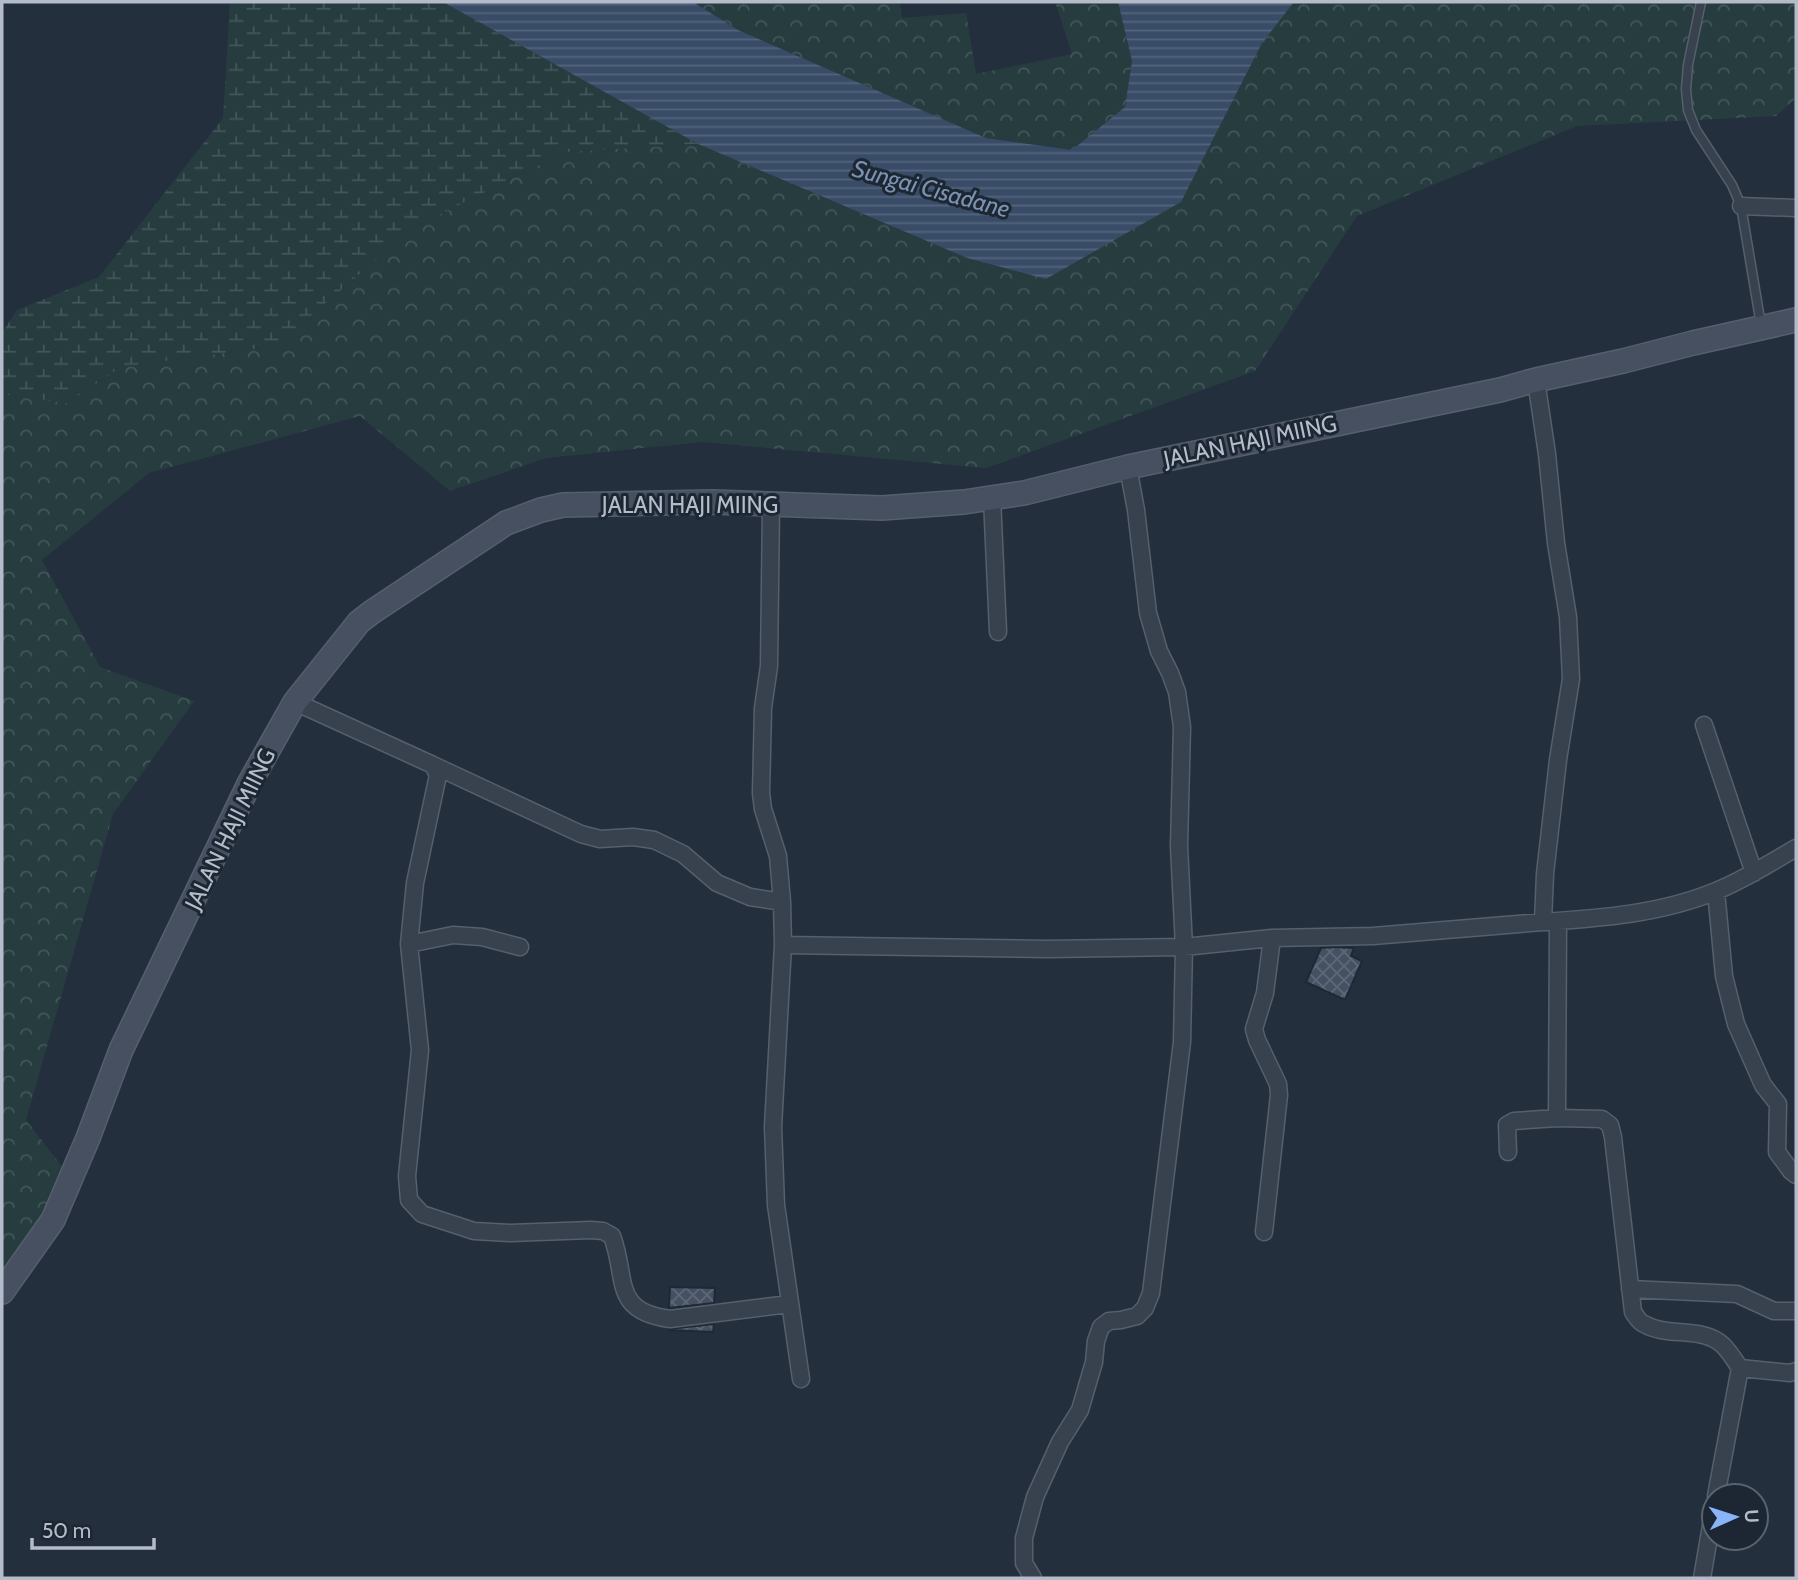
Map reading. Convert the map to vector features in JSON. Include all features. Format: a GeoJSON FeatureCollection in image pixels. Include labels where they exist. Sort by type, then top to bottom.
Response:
{"type":"FeatureCollection","features":[{"type":"Feature","properties":{"kind":"main road","name":"JALAN HAJI MIING"},"geometry":{"type":"LineString","coordinates":[[2,1292],[53,1220],[121,1050],[250,782],[295,702],[352,632],[372,612],[506,523],[524,515],[563,505],[712,502],[882,508],[922,506],[1024,493],[1128,467],[1476,395],[1796,320]]}},
{"type":"Feature","properties":{"kind":"street"},"geometry":{"type":"LineString","coordinates":[[1741,206],[1796,208]]}},
{"type":"Feature","properties":{"kind":"street"},"geometry":{"type":"LineString","coordinates":[[1536,380],[1568,617],[1571,679],[1546,861],[1557,1118]]}},
{"type":"Feature","properties":{"kind":"street"},"geometry":{"type":"LineString","coordinates":[[1033,1578],[1024,1563],[1024,1538],[1035,1497],[1060,1442],[1080,1410],[1101,1327],[1109,1321],[1121,1321],[1137,1316],[1145,1308],[1151,1293],[1182,1042],[1184,947],[1179,846],[1182,727],[1177,692],[1171,673],[1159,651],[1148,612],[1128,467]]}},
{"type":"Feature","properties":{"kind":"street"},"geometry":{"type":"LineString","coordinates":[[992,498],[998,632]]}},
{"type":"Feature","properties":{"kind":"street"},"geometry":{"type":"LineString","coordinates":[[771,505],[769,666],[763,708],[761,793],[763,809],[778,856],[782,902],[783,945],[773,1127],[776,1205],[801,1380]]}},
{"type":"Feature","properties":{"kind":"street"},"geometry":{"type":"LineString","coordinates":[[295,702],[582,834],[600,839],[633,837],[654,841],[683,854],[717,883],[750,897],[782,902]]}},
{"type":"Feature","properties":{"kind":"street"},"geometry":{"type":"LineString","coordinates":[[1704,725],[1754,873]]}},
{"type":"Feature","properties":{"kind":"street"},"geometry":{"type":"LineString","coordinates":[[433,765],[438,775],[415,883],[409,944],[420,1050],[407,1176],[409,1199],[422,1214],[474,1231],[603,1231],[612,1236],[617,1250],[626,1297],[635,1307],[654,1317],[670,1319],[789,1304]]}},
{"type":"Feature","properties":{"kind":"street"},"geometry":{"type":"LineString","coordinates":[[783,945],[1047,949],[1184,947],[1272,939],[1373,936],[1624,916],[1716,891],[1754,873],[1796,848]]}},
{"type":"Feature","properties":{"kind":"street"},"geometry":{"type":"LineString","coordinates":[[1716,891],[1724,976],[1736,1024],[1763,1085],[1778,1104],[1777,1152],[1796,1175]]}},
{"type":"Feature","properties":{"kind":"street"},"geometry":{"type":"LineString","coordinates":[[409,944],[453,935],[482,937],[520,947]]}},
{"type":"Feature","properties":{"kind":"street"},"geometry":{"type":"LineString","coordinates":[[1264,1232],[1279,1095],[1278,1084],[1256,1040],[1254,1029],[1265,993],[1272,939]]}},
{"type":"Feature","properties":{"kind":"street"},"geometry":{"type":"LineString","coordinates":[[1508,1152],[1507,1125],[1514,1121],[1602,1119],[1610,1125],[1614,1137],[1633,1311],[1641,1323],[1659,1330],[1707,1336],[1723,1345],[1740,1368],[1719,1482]]}},
{"type":"Feature","properties":{"kind":"street"},"geometry":{"type":"LineString","coordinates":[[1630,1290],[1737,1294],[1774,1311],[1796,1311]]}},
{"type":"Feature","properties":{"kind":"street"},"geometry":{"type":"LineString","coordinates":[[1740,1368],[1790,1373],[1796,1371]]}},
{"type":"Feature","properties":{"kind":"street"},"geometry":{"type":"LineString","coordinates":[[1702,1578],[1706,1552]]}},
{"type":"Feature","properties":{"kind":"lane"},"geometry":{"type":"LineString","coordinates":[[1701,2],[1688,65],[1688,110],[1696,130],[1732,185],[1741,206],[1762,328]]}},
{"type":"Feature","properties":{"kind":"green space"},"geometry":{"type":"Polygon","coordinates":[[[230,2],[443,2],[698,144],[565,152],[413,228],[276,346],[121,367],[67,403],[2,394],[2,333],[17,310],[99,277],[223,118],[230,2]]]}},
{"type":"Feature","properties":{"kind":"green space"},"geometry":{"type":"Polygon","coordinates":[[[693,2],[900,2],[902,18],[966,13],[976,74],[1072,54],[1055,2],[1118,2],[1132,61],[1125,108],[1072,150],[986,138],[738,30],[693,2]]]}},
{"type":"Feature","properties":{"kind":"green space"},"geometry":{"type":"Polygon","coordinates":[[[1294,2],[1796,2],[1796,98],[1776,116],[1577,126],[1357,216],[1255,371],[986,468],[703,442],[546,458],[450,491],[360,416],[149,473],[42,560],[100,667],[194,701],[113,814],[26,1120],[73,1181],[2,1307],[2,394],[67,403],[121,367],[276,346],[413,228],[565,152],[698,144],[967,258],[1262,42],[1294,2]]]}},
{"type":"Feature","properties":{"kind":"water","name":"Sungai Cisadane"},"geometry":{"type":"Polygon","coordinates":[[[443,2],[693,2],[738,30],[986,138],[1072,150],[1125,107],[1132,61],[1118,2],[1294,2],[1262,43],[1181,202],[1046,279],[967,258],[698,144],[443,2]]]}},
{"type":"Feature","properties":{"kind":"building"},"geometry":{"type":"Polygon","coordinates":[[[1321,948],[1354,948],[1351,956],[1362,961],[1345,1000],[1306,982],[1321,948]]]}},
{"type":"Feature","properties":{"kind":"building"},"geometry":{"type":"Polygon","coordinates":[[[670,1287],[715,1288],[714,1303],[669,1308],[670,1287]]]}},
{"type":"Feature","properties":{"kind":"building"},"geometry":{"type":"Polygon","coordinates":[[[714,1324],[713,1332],[668,1330],[668,1329],[714,1324]]]}}]}
